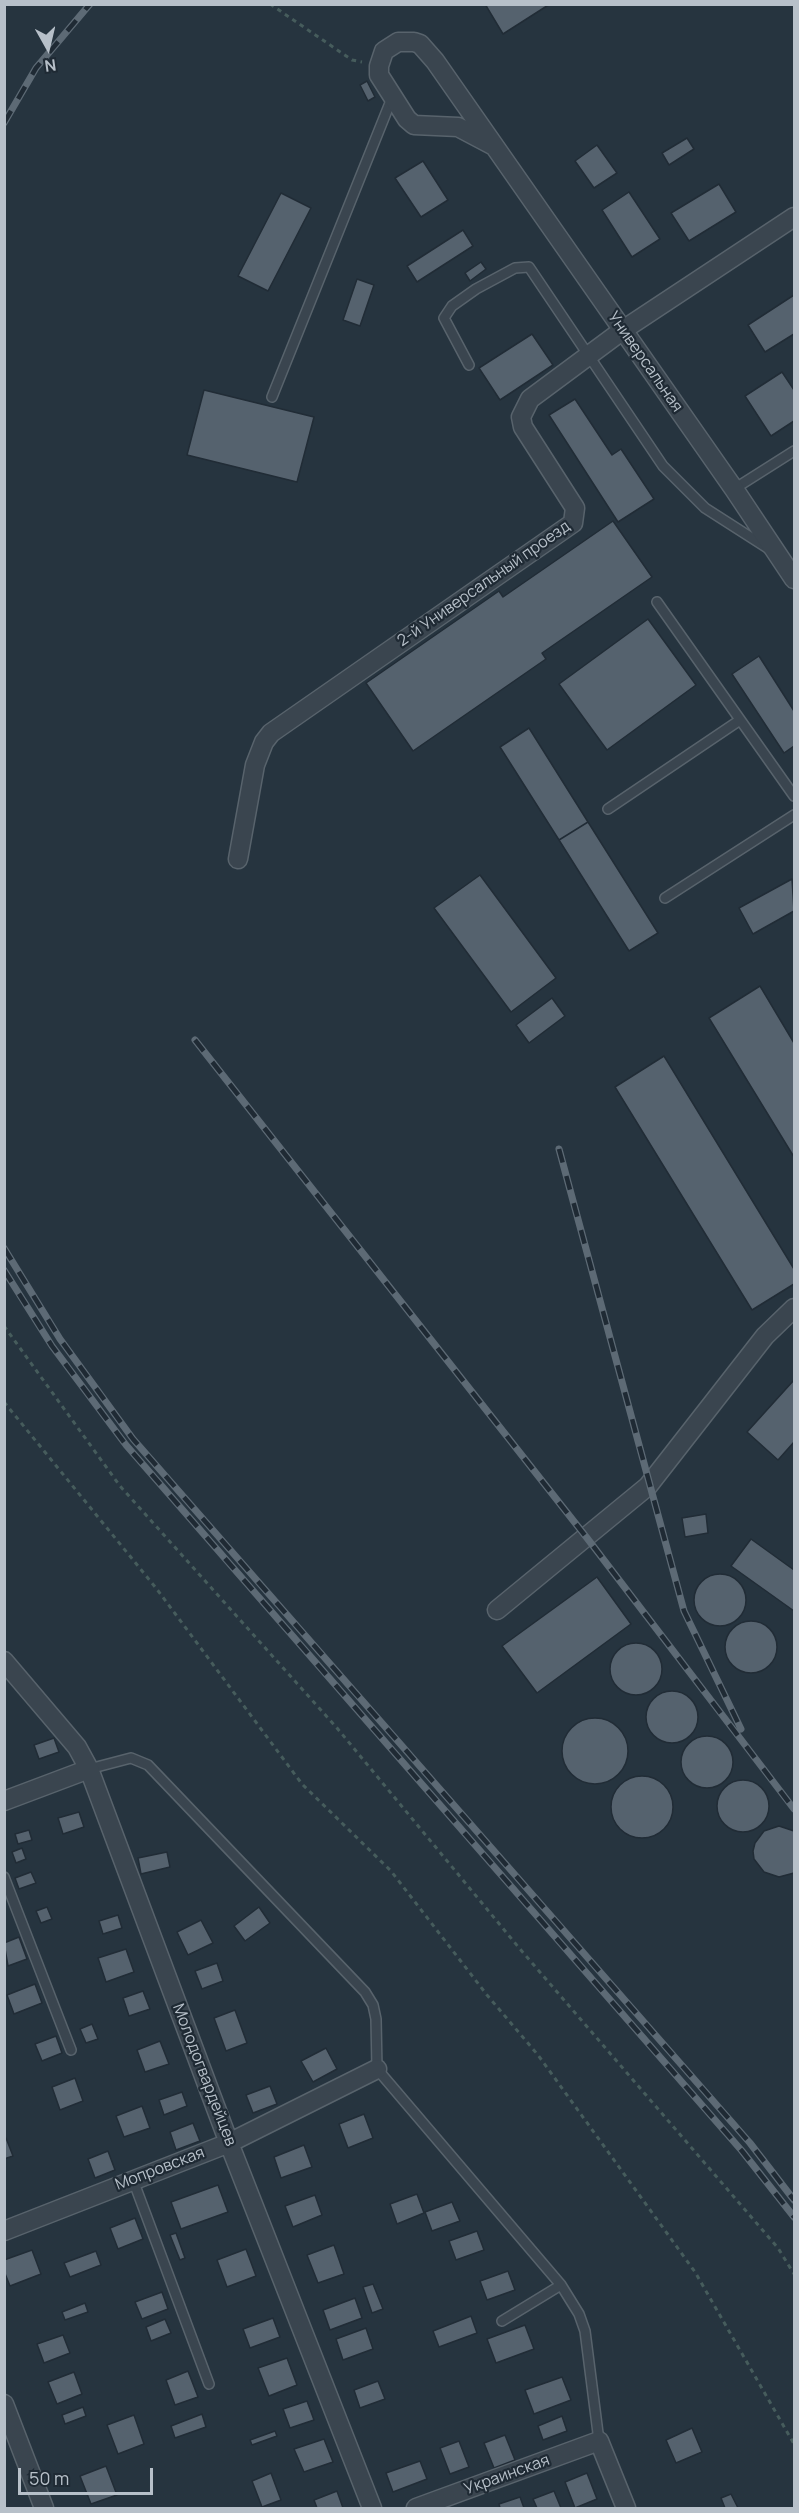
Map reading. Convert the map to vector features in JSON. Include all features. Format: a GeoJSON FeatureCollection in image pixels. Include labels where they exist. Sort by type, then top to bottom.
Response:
{"type":"FeatureCollection","features":[{"type":"Feature","properties":{"kind":"street","name":"Универсальная"},"geometry":{"type":"LineString","coordinates":[[494,146],[458,127],[414,125],[407,119],[382,82],[378,66],[384,51],[398,42],[420,44],[494,146],[623,330],[795,579]]}},
{"type":"Feature","properties":{"kind":"street","name":"2-й Универсальный проезд"},"geometry":{"type":"LineString","coordinates":[[238,859],[255,765],[264,742],[271,734],[573,524],[576,508],[527,436],[521,417],[523,407],[530,399],[623,330],[795,217]]}},
{"type":"Feature","properties":{"kind":"street"},"geometry":{"type":"LineString","coordinates":[[497,1610],[648,1486],[765,1336],[795,1308]]}},
{"type":"Feature","properties":{"kind":"street","name":"Молодогвардейцев"},"geometry":{"type":"LineString","coordinates":[[4,1661],[77,1747],[89,1769],[229,2143],[372,2508]]}},
{"type":"Feature","properties":{"kind":"street"},"geometry":{"type":"LineString","coordinates":[[4,1801],[89,1769]]}},
{"type":"Feature","properties":{"kind":"street","name":"Мопровская"},"geometry":{"type":"LineString","coordinates":[[4,2230],[229,2143],[377,2069]]}},
{"type":"Feature","properties":{"kind":"street"},"geometry":{"type":"LineString","coordinates":[[4,2404],[44,2508]]}},
{"type":"Feature","properties":{"kind":"street"},"geometry":{"type":"LineString","coordinates":[[599,2441],[626,2508]]}},
{"type":"Feature","properties":{"kind":"street","name":"Украинская"},"geometry":{"type":"LineString","coordinates":[[416,2508],[599,2441]]}},
{"type":"Feature","properties":{"kind":"lane"},"geometry":{"type":"LineString","coordinates":[[272,397],[392,98]]}},
{"type":"Feature","properties":{"kind":"lane"},"geometry":{"type":"LineString","coordinates":[[469,365],[444,318],[452,306],[476,289],[515,268],[529,267],[663,465],[705,508],[776,553]]}},
{"type":"Feature","properties":{"kind":"lane"},"geometry":{"type":"LineString","coordinates":[[734,489],[795,451]]}},
{"type":"Feature","properties":{"kind":"lane"},"geometry":{"type":"LineString","coordinates":[[657,602],[795,796]]}},
{"type":"Feature","properties":{"kind":"lane"},"geometry":{"type":"LineString","coordinates":[[608,809],[740,720]]}},
{"type":"Feature","properties":{"kind":"lane"},"geometry":{"type":"LineString","coordinates":[[665,898],[795,815]]}},
{"type":"Feature","properties":{"kind":"lane"},"geometry":{"type":"LineString","coordinates":[[89,1769],[125,1758],[137,1759],[147,1765],[366,1992],[373,2005],[376,2019],[377,2069],[561,2285],[575,2307],[585,2331],[599,2441]]}},
{"type":"Feature","properties":{"kind":"lane"},"geometry":{"type":"LineString","coordinates":[[4,1877],[71,2050]]}},
{"type":"Feature","properties":{"kind":"lane"},"geometry":{"type":"LineString","coordinates":[[134,2180],[209,2384]]}},
{"type":"Feature","properties":{"kind":"lane"},"geometry":{"type":"LineString","coordinates":[[502,2320],[561,2285]]}},
{"type":"Feature","properties":{"kind":"path"},"geometry":{"type":"LineString","coordinates":[[270,4],[352,60],[378,66]]}},
{"type":"Feature","properties":{"kind":"path"},"geometry":{"type":"LineString","coordinates":[[4,1326],[120,1486],[337,1728],[520,1949],[778,2248],[795,2274]]}},
{"type":"Feature","properties":{"kind":"path"},"geometry":{"type":"LineString","coordinates":[[4,1402],[156,1588],[302,1784],[392,1871],[486,1995],[538,2055],[695,2272],[795,2444]]}},
{"type":"Feature","properties":{"kind":"building"},"geometry":{"type":"Polygon","coordinates":[[[485,4],[550,4],[503,34],[485,4]]]}},
{"type":"Feature","properties":{"kind":"building"},"geometry":{"type":"Polygon","coordinates":[[[367,81],[375,97],[368,101],[360,85],[367,81]]]}},
{"type":"Feature","properties":{"kind":"building"},"geometry":{"type":"Polygon","coordinates":[[[687,138],[694,149],[669,165],[662,153],[687,138]]]}},
{"type":"Feature","properties":{"kind":"building"},"geometry":{"type":"Polygon","coordinates":[[[597,145],[617,173],[594,188],[575,161],[597,145]]]}},
{"type":"Feature","properties":{"kind":"building"},"geometry":{"type":"Polygon","coordinates":[[[423,161],[448,200],[421,217],[395,178],[423,161]]]}},
{"type":"Feature","properties":{"kind":"building"},"geometry":{"type":"Polygon","coordinates":[[[719,184],[736,212],[689,241],[671,213],[719,184]]]}},
{"type":"Feature","properties":{"kind":"building"},"geometry":{"type":"Polygon","coordinates":[[[629,192],[660,239],[632,257],[602,210],[629,192]]]}},
{"type":"Feature","properties":{"kind":"building"},"geometry":{"type":"Polygon","coordinates":[[[281,193],[311,208],[268,291],[238,276],[281,193]]]}},
{"type":"Feature","properties":{"kind":"building"},"geometry":{"type":"Polygon","coordinates":[[[463,230],[473,246],[417,282],[407,266],[463,230]]]}},
{"type":"Feature","properties":{"kind":"building"},"geometry":{"type":"Polygon","coordinates":[[[481,262],[486,269],[470,281],[465,273],[481,262]]]}},
{"type":"Feature","properties":{"kind":"building"},"geometry":{"type":"Polygon","coordinates":[[[357,279],[374,285],[360,326],[343,320],[357,279]]]}},
{"type":"Feature","properties":{"kind":"building"},"geometry":{"type":"Polygon","coordinates":[[[794,295],[794,334],[765,352],[748,325],[794,295]]]}},
{"type":"Feature","properties":{"kind":"building"},"geometry":{"type":"Polygon","coordinates":[[[532,334],[553,365],[500,400],[479,368],[532,334]]]}},
{"type":"Feature","properties":{"kind":"building"},"geometry":{"type":"Polygon","coordinates":[[[782,372],[794,390],[794,421],[771,436],[745,396],[782,372]]]}},
{"type":"Feature","properties":{"kind":"building"},"geometry":{"type":"Polygon","coordinates":[[[204,390],[314,417],[297,482],[187,455],[204,390]]]}},
{"type":"Feature","properties":{"kind":"building"},"geometry":{"type":"Polygon","coordinates":[[[575,399],[612,455],[621,449],[654,499],[618,522],[549,415],[575,399]]]}},
{"type":"Feature","properties":{"kind":"building"},"geometry":{"type":"Polygon","coordinates":[[[613,521],[652,577],[542,653],[546,659],[413,751],[366,683],[499,591],[503,597],[613,521]]]}},
{"type":"Feature","properties":{"kind":"building"},"geometry":{"type":"Polygon","coordinates":[[[648,619],[696,685],[607,750],[559,684],[648,619]]]}},
{"type":"Feature","properties":{"kind":"building"},"geometry":{"type":"Polygon","coordinates":[[[759,656],[794,711],[794,746],[784,753],[732,674],[759,656]]]}},
{"type":"Feature","properties":{"kind":"building"},"geometry":{"type":"Polygon","coordinates":[[[529,728],[588,822],[559,840],[500,747],[529,728]]]}},
{"type":"Feature","properties":{"kind":"building"},"geometry":{"type":"Polygon","coordinates":[[[588,822],[658,933],[629,951],[559,840],[588,822]]]}},
{"type":"Feature","properties":{"kind":"building"},"geometry":{"type":"Polygon","coordinates":[[[480,875],[556,978],[511,1012],[434,908],[480,875]]]}},
{"type":"Feature","properties":{"kind":"building"},"geometry":{"type":"Polygon","coordinates":[[[792,879],[794,911],[753,934],[739,908],[792,879]]]}},
{"type":"Feature","properties":{"kind":"building"},"geometry":{"type":"Polygon","coordinates":[[[760,986],[794,1043],[794,1157],[709,1018],[760,986]]]}},
{"type":"Feature","properties":{"kind":"building"},"geometry":{"type":"Polygon","coordinates":[[[552,998],[565,1016],[529,1043],[516,1025],[552,998]]]}},
{"type":"Feature","properties":{"kind":"building"},"geometry":{"type":"Polygon","coordinates":[[[664,1056],[794,1269],[794,1284],[752,1310],[615,1087],[664,1056]]]}},
{"type":"Feature","properties":{"kind":"building"},"geometry":{"type":"Polygon","coordinates":[[[794,1380],[794,1442],[778,1460],[747,1432],[794,1380]]]}},
{"type":"Feature","properties":{"kind":"building"},"geometry":{"type":"Polygon","coordinates":[[[706,1514],[708,1533],[685,1537],[682,1518],[706,1514]]]}},
{"type":"Feature","properties":{"kind":"building"},"geometry":{"type":"Polygon","coordinates":[[[751,1539],[794,1570],[794,1611],[731,1566],[751,1539]]]}},
{"type":"Feature","properties":{"kind":"building"},"geometry":{"type":"Polygon","coordinates":[[[720,1574],[730,1576],[738,1582],[744,1590],[746,1600],[744,1610],[738,1618],[730,1624],[720,1626],[710,1624],[702,1618],[696,1610],[694,1600],[696,1590],[702,1582],[710,1576],[720,1574]]]}},
{"type":"Feature","properties":{"kind":"building"},"geometry":{"type":"Polygon","coordinates":[[[597,1577],[631,1624],[537,1693],[502,1646],[597,1577]]]}},
{"type":"Feature","properties":{"kind":"building"},"geometry":{"type":"Polygon","coordinates":[[[751,1621],[761,1623],[769,1629],[775,1637],[777,1647],[775,1657],[769,1665],[761,1671],[751,1673],[741,1671],[733,1665],[727,1657],[725,1647],[727,1637],[733,1629],[741,1623],[751,1621]]]}},
{"type":"Feature","properties":{"kind":"building"},"geometry":{"type":"Polygon","coordinates":[[[636,1643],[646,1645],[654,1651],[660,1659],[662,1669],[660,1679],[654,1687],[646,1693],[636,1695],[626,1693],[618,1687],[612,1679],[610,1669],[612,1659],[618,1651],[626,1645],[636,1643]]]}},
{"type":"Feature","properties":{"kind":"building"},"geometry":{"type":"Polygon","coordinates":[[[672,1691],[682,1693],[690,1699],[696,1707],[698,1717],[696,1727],[690,1735],[682,1741],[672,1743],[662,1741],[654,1735],[648,1727],[646,1717],[648,1707],[654,1699],[662,1693],[672,1691]]]}},
{"type":"Feature","properties":{"kind":"building"},"geometry":{"type":"Polygon","coordinates":[[[601,1718],[619,1727],[626,1738],[628,1751],[626,1764],[619,1775],[608,1782],[589,1784],[571,1775],[564,1764],[562,1745],[571,1727],[582,1720],[601,1718]]]}},
{"type":"Feature","properties":{"kind":"building"},"geometry":{"type":"Polygon","coordinates":[[[707,1736],[717,1738],[725,1744],[731,1752],[733,1762],[731,1772],[725,1780],[717,1786],[707,1788],[697,1786],[689,1780],[683,1772],[681,1762],[683,1752],[689,1744],[697,1738],[707,1736]]]}},
{"type":"Feature","properties":{"kind":"building"},"geometry":{"type":"Polygon","coordinates":[[[54,1738],[59,1752],[39,1759],[34,1745],[54,1738]]]}},
{"type":"Feature","properties":{"kind":"building"},"geometry":{"type":"Polygon","coordinates":[[[636,1776],[648,1776],[664,1785],[671,1795],[673,1807],[671,1819],[664,1829],[648,1838],[636,1838],[625,1833],[616,1824],[611,1813],[611,1801],[616,1790],[625,1781],[636,1776]]]}},
{"type":"Feature","properties":{"kind":"building"},"geometry":{"type":"Polygon","coordinates":[[[743,1780],[753,1782],[761,1788],[767,1796],[769,1806],[767,1816],[761,1824],[753,1830],[743,1832],[733,1830],[725,1824],[719,1816],[717,1806],[719,1796],[725,1788],[733,1782],[743,1780]]]}},
{"type":"Feature","properties":{"kind":"building"},"geometry":{"type":"Polygon","coordinates":[[[79,1812],[84,1827],[63,1834],[58,1818],[79,1812]]]}},
{"type":"Feature","properties":{"kind":"building"},"geometry":{"type":"Polygon","coordinates":[[[779,1826],[794,1831],[794,1873],[779,1877],[764,1872],[754,1859],[753,1851],[755,1843],[764,1831],[779,1826]]]}},
{"type":"Feature","properties":{"kind":"building"},"geometry":{"type":"Polygon","coordinates":[[[29,1830],[32,1840],[18,1844],[15,1834],[29,1830]]]}},
{"type":"Feature","properties":{"kind":"building"},"geometry":{"type":"Polygon","coordinates":[[[22,1848],[26,1859],[16,1863],[12,1852],[22,1848]]]}},
{"type":"Feature","properties":{"kind":"building"},"geometry":{"type":"Polygon","coordinates":[[[167,1852],[170,1867],[141,1874],[138,1858],[167,1852]]]}},
{"type":"Feature","properties":{"kind":"building"},"geometry":{"type":"Polygon","coordinates":[[[31,1872],[36,1883],[19,1889],[15,1878],[31,1872]]]}},
{"type":"Feature","properties":{"kind":"building"},"geometry":{"type":"Polygon","coordinates":[[[47,1907],[52,1919],[41,1923],[36,1911],[47,1907]]]}},
{"type":"Feature","properties":{"kind":"building"},"geometry":{"type":"Polygon","coordinates":[[[259,1907],[270,1923],[245,1941],[234,1926],[259,1907]]]}},
{"type":"Feature","properties":{"kind":"building"},"geometry":{"type":"Polygon","coordinates":[[[118,1915],[122,1928],[103,1934],[99,1921],[118,1915]]]}},
{"type":"Feature","properties":{"kind":"building"},"geometry":{"type":"Polygon","coordinates":[[[201,1920],[213,1943],[188,1955],[177,1932],[201,1920]]]}},
{"type":"Feature","properties":{"kind":"building"},"geometry":{"type":"Polygon","coordinates":[[[19,1937],[27,1959],[8,1966],[4,1943],[19,1937]]]}},
{"type":"Feature","properties":{"kind":"building"},"geometry":{"type":"Polygon","coordinates":[[[126,1949],[134,1972],[106,1982],[98,1958],[126,1949]]]}},
{"type":"Feature","properties":{"kind":"building"},"geometry":{"type":"Polygon","coordinates":[[[217,1963],[223,1981],[202,1989],[195,1971],[217,1963]]]}},
{"type":"Feature","properties":{"kind":"building"},"geometry":{"type":"Polygon","coordinates":[[[35,1984],[42,2003],[14,2014],[7,1995],[35,1984]]]}},
{"type":"Feature","properties":{"kind":"building"},"geometry":{"type":"Polygon","coordinates":[[[143,1991],[150,2009],[129,2016],[123,1998],[143,1991]]]}},
{"type":"Feature","properties":{"kind":"building"},"geometry":{"type":"Polygon","coordinates":[[[235,2010],[247,2043],[226,2051],[214,2018],[235,2010]]]}},
{"type":"Feature","properties":{"kind":"building"},"geometry":{"type":"Polygon","coordinates":[[[92,2024],[98,2039],[86,2043],[80,2029],[92,2024]]]}},
{"type":"Feature","properties":{"kind":"building"},"geometry":{"type":"Polygon","coordinates":[[[56,2036],[62,2053],[42,2061],[35,2044],[56,2036]]]}},
{"type":"Feature","properties":{"kind":"building"},"geometry":{"type":"Polygon","coordinates":[[[160,2041],[169,2064],[145,2072],[137,2050],[160,2041]]]}},
{"type":"Feature","properties":{"kind":"building"},"geometry":{"type":"Polygon","coordinates":[[[326,2048],[337,2069],[313,2082],[301,2061],[326,2048]]]}},
{"type":"Feature","properties":{"kind":"building"},"geometry":{"type":"Polygon","coordinates":[[[75,2078],[83,2101],[60,2110],[52,2087],[75,2078]]]}},
{"type":"Feature","properties":{"kind":"building"},"geometry":{"type":"Polygon","coordinates":[[[270,2086],[277,2104],[253,2113],[246,2095],[270,2086]]]}},
{"type":"Feature","properties":{"kind":"building"},"geometry":{"type":"Polygon","coordinates":[[[182,2092],[187,2106],[164,2115],[159,2100],[182,2092]]]}},
{"type":"Feature","properties":{"kind":"building"},"geometry":{"type":"Polygon","coordinates":[[[142,2106],[150,2128],[124,2137],[116,2116],[142,2106]]]}},
{"type":"Feature","properties":{"kind":"building"},"geometry":{"type":"Polygon","coordinates":[[[364,2114],[373,2138],[348,2148],[339,2124],[364,2114]]]}},
{"type":"Feature","properties":{"kind":"building"},"geometry":{"type":"Polygon","coordinates":[[[193,2123],[200,2141],[176,2150],[170,2132],[193,2123]]]}},
{"type":"Feature","properties":{"kind":"building"},"geometry":{"type":"Polygon","coordinates":[[[6,2138],[13,2156],[4,2159],[4,2139],[6,2138]]]}},
{"type":"Feature","properties":{"kind":"building"},"geometry":{"type":"Polygon","coordinates":[[[304,2145],[312,2167],[281,2178],[274,2157],[304,2145]]]}},
{"type":"Feature","properties":{"kind":"building"},"geometry":{"type":"Polygon","coordinates":[[[108,2151],[115,2170],[95,2178],[88,2159],[108,2151]]]}},
{"type":"Feature","properties":{"kind":"building"},"geometry":{"type":"Polygon","coordinates":[[[218,2185],[228,2212],[181,2229],[171,2202],[218,2185]]]}},
{"type":"Feature","properties":{"kind":"building"},"geometry":{"type":"Polygon","coordinates":[[[417,2194],[424,2213],[397,2224],[390,2204],[417,2194]]]}},
{"type":"Feature","properties":{"kind":"building"},"geometry":{"type":"Polygon","coordinates":[[[315,2195],[322,2215],[293,2227],[285,2206],[315,2195]]]}},
{"type":"Feature","properties":{"kind":"building"},"geometry":{"type":"Polygon","coordinates":[[[452,2202],[460,2221],[432,2231],[425,2212],[452,2202]]]}},
{"type":"Feature","properties":{"kind":"building"},"geometry":{"type":"Polygon","coordinates":[[[135,2218],[143,2239],[118,2249],[110,2228],[135,2218]]]}},
{"type":"Feature","properties":{"kind":"building"},"geometry":{"type":"Polygon","coordinates":[[[477,2231],[484,2250],[456,2260],[449,2241],[477,2231]]]}},
{"type":"Feature","properties":{"kind":"building"},"geometry":{"type":"Polygon","coordinates":[[[176,2233],[185,2258],[180,2260],[170,2235],[176,2233]]]}},
{"type":"Feature","properties":{"kind":"building"},"geometry":{"type":"Polygon","coordinates":[[[334,2245],[344,2274],[318,2283],[307,2255],[334,2245]]]}},
{"type":"Feature","properties":{"kind":"building"},"geometry":{"type":"Polygon","coordinates":[[[246,2249],[256,2276],[227,2287],[217,2260],[246,2249]]]}},
{"type":"Feature","properties":{"kind":"building"},"geometry":{"type":"Polygon","coordinates":[[[32,2250],[41,2274],[10,2286],[4,2271],[4,2260],[32,2250]]]}},
{"type":"Feature","properties":{"kind":"building"},"geometry":{"type":"Polygon","coordinates":[[[96,2251],[101,2265],[70,2277],[64,2263],[96,2251]]]}},
{"type":"Feature","properties":{"kind":"building"},"geometry":{"type":"Polygon","coordinates":[[[508,2271],[515,2290],[487,2300],[480,2281],[508,2271]]]}},
{"type":"Feature","properties":{"kind":"building"},"geometry":{"type":"Polygon","coordinates":[[[373,2284],[383,2309],[372,2313],[363,2287],[373,2284]]]}},
{"type":"Feature","properties":{"kind":"building"},"geometry":{"type":"Polygon","coordinates":[[[162,2292],[168,2309],[142,2319],[135,2302],[162,2292]]]}},
{"type":"Feature","properties":{"kind":"building"},"geometry":{"type":"Polygon","coordinates":[[[355,2298],[362,2318],[330,2330],[323,2310],[355,2298]]]}},
{"type":"Feature","properties":{"kind":"building"},"geometry":{"type":"Polygon","coordinates":[[[85,2303],[88,2312],[65,2320],[62,2312],[85,2303]]]}},
{"type":"Feature","properties":{"kind":"building"},"geometry":{"type":"Polygon","coordinates":[[[471,2316],[477,2333],[439,2347],[433,2331],[471,2316]]]}},
{"type":"Feature","properties":{"kind":"building"},"geometry":{"type":"Polygon","coordinates":[[[273,2318],[280,2337],[250,2348],[243,2329],[273,2318]]]}},
{"type":"Feature","properties":{"kind":"building"},"geometry":{"type":"Polygon","coordinates":[[[165,2319],[171,2333],[151,2341],[146,2327],[165,2319]]]}},
{"type":"Feature","properties":{"kind":"building"},"geometry":{"type":"Polygon","coordinates":[[[525,2325],[534,2349],[496,2363],[487,2339],[525,2325]]]}},
{"type":"Feature","properties":{"kind":"building"},"geometry":{"type":"Polygon","coordinates":[[[366,2328],[373,2349],[343,2360],[336,2339],[366,2328]]]}},
{"type":"Feature","properties":{"kind":"building"},"geometry":{"type":"Polygon","coordinates":[[[63,2335],[70,2353],[44,2363],[37,2344],[63,2335]]]}},
{"type":"Feature","properties":{"kind":"building"},"geometry":{"type":"Polygon","coordinates":[[[287,2358],[297,2385],[269,2396],[258,2368],[287,2358]]]}},
{"type":"Feature","properties":{"kind":"building"},"geometry":{"type":"Polygon","coordinates":[[[188,2371],[198,2397],[175,2405],[166,2380],[188,2371]]]}},
{"type":"Feature","properties":{"kind":"building"},"geometry":{"type":"Polygon","coordinates":[[[74,2372],[82,2394],[57,2404],[48,2382],[74,2372]]]}},
{"type":"Feature","properties":{"kind":"building"},"geometry":{"type":"Polygon","coordinates":[[[562,2377],[571,2400],[534,2414],[525,2390],[562,2377]]]}},
{"type":"Feature","properties":{"kind":"building"},"geometry":{"type":"Polygon","coordinates":[[[378,2381],[385,2399],[360,2408],[354,2390],[378,2381]]]}},
{"type":"Feature","properties":{"kind":"building"},"geometry":{"type":"Polygon","coordinates":[[[307,2401],[314,2420],[290,2428],[283,2409],[307,2401]]]}},
{"type":"Feature","properties":{"kind":"building"},"geometry":{"type":"Polygon","coordinates":[[[83,2407],[86,2416],[65,2424],[62,2415],[83,2407]]]}},
{"type":"Feature","properties":{"kind":"building"},"geometry":{"type":"Polygon","coordinates":[[[202,2414],[206,2427],[175,2438],[171,2426],[202,2414]]]}},
{"type":"Feature","properties":{"kind":"building"},"geometry":{"type":"Polygon","coordinates":[[[134,2415],[144,2444],[118,2454],[107,2425],[134,2415]]]}},
{"type":"Feature","properties":{"kind":"building"},"geometry":{"type":"Polygon","coordinates":[[[562,2416],[567,2431],[543,2440],[538,2426],[562,2416]]]}},
{"type":"Feature","properties":{"kind":"building"},"geometry":{"type":"Polygon","coordinates":[[[692,2428],[702,2452],[676,2463],[666,2440],[692,2428]]]}},
{"type":"Feature","properties":{"kind":"building"},"geometry":{"type":"Polygon","coordinates":[[[275,2431],[277,2436],[252,2445],[250,2440],[275,2431]]]}},
{"type":"Feature","properties":{"kind":"building"},"geometry":{"type":"Polygon","coordinates":[[[505,2435],[515,2460],[494,2468],[484,2443],[505,2435]]]}},
{"type":"Feature","properties":{"kind":"building"},"geometry":{"type":"Polygon","coordinates":[[[324,2439],[333,2462],[304,2472],[294,2449],[324,2439]]]}},
{"type":"Feature","properties":{"kind":"building"},"geometry":{"type":"Polygon","coordinates":[[[459,2441],[469,2467],[450,2474],[440,2448],[459,2441]]]}},
{"type":"Feature","properties":{"kind":"building"},"geometry":{"type":"Polygon","coordinates":[[[420,2461],[427,2479],[393,2492],[386,2473],[420,2461]]]}},
{"type":"Feature","properties":{"kind":"building"},"geometry":{"type":"Polygon","coordinates":[[[106,2466],[117,2495],[91,2504],[80,2476],[106,2466]]]}},
{"type":"Feature","properties":{"kind":"building"},"geometry":{"type":"Polygon","coordinates":[[[271,2473],[281,2500],[262,2507],[252,2481],[271,2473]]]}},
{"type":"Feature","properties":{"kind":"building"},"geometry":{"type":"Polygon","coordinates":[[[587,2473],[597,2499],[575,2508],[565,2482],[587,2473]]]}},
{"type":"Feature","properties":{"kind":"building"},"geometry":{"type":"Polygon","coordinates":[[[337,2491],[343,2508],[317,2508],[314,2500],[337,2491]]]}},
{"type":"Feature","properties":{"kind":"building"},"geometry":{"type":"Polygon","coordinates":[[[554,2491],[561,2508],[537,2508],[533,2499],[554,2491]]]}},
{"type":"Feature","properties":{"kind":"building"},"geometry":{"type":"Polygon","coordinates":[[[731,2494],[738,2508],[725,2508],[721,2498],[731,2494]]]}},
{"type":"Feature","properties":{"kind":"building"},"geometry":{"type":"Polygon","coordinates":[[[520,2497],[524,2508],[500,2508],[499,2504],[520,2497]]]}},
{"type":"Feature","properties":{"kind":"railway"},"geometry":{"type":"LineString","coordinates":[[4,123],[36,68],[90,4]]}},
{"type":"Feature","properties":{"kind":"railway"},"geometry":{"type":"LineString","coordinates":[[195,1040],[587,1538],[794,1809]]}},
{"type":"Feature","properties":{"kind":"railway"},"geometry":{"type":"LineString","coordinates":[[559,1149],[684,1611],[741,1729]]}},
{"type":"Feature","properties":{"kind":"railway"},"geometry":{"type":"LineString","coordinates":[[4,1248],[60,1339],[133,1439],[750,2143],[794,2200]]}},
{"type":"Feature","properties":{"kind":"railway"},"geometry":{"type":"LineString","coordinates":[[4,1270],[52,1346],[126,1445],[742,2151],[794,2217]]}}]}
